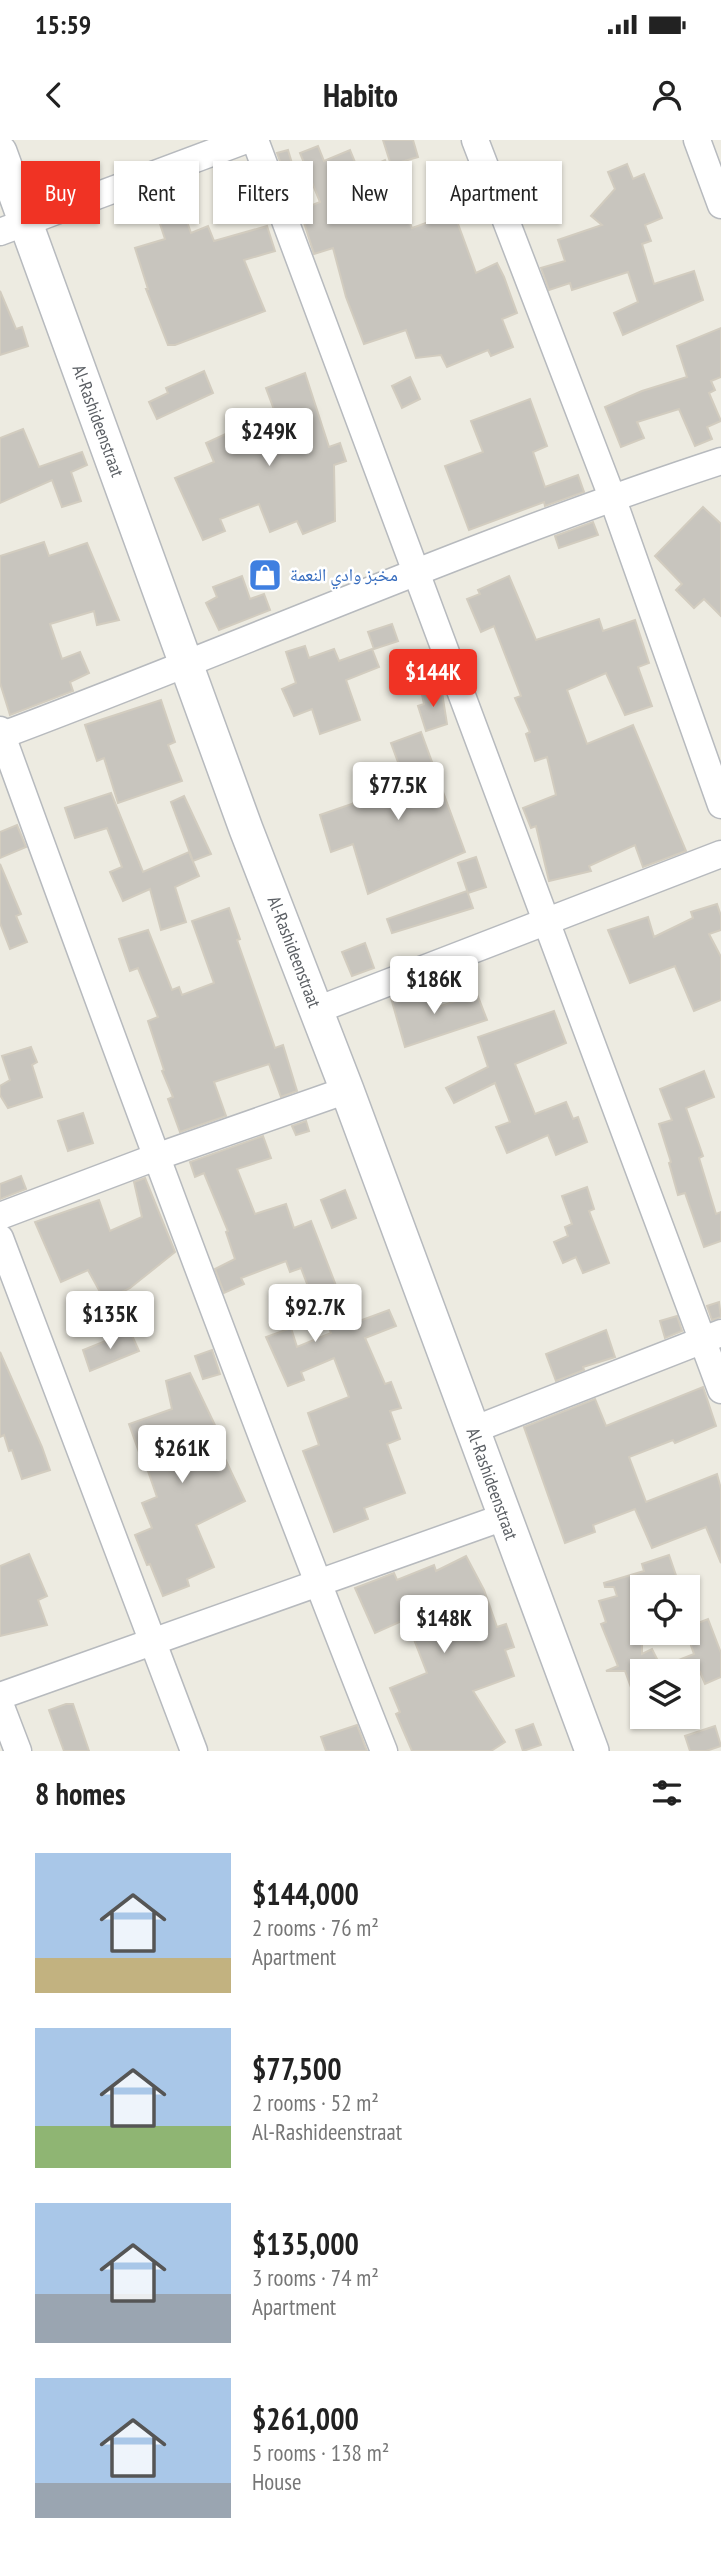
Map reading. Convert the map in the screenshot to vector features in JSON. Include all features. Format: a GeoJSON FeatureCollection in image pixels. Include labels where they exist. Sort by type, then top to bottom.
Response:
{"type":"FeatureCollection","features":[{"type":"Feature","properties":{"kind":"street"},"geometry":{"type":"LineString","coordinates":[[13,228],[246,140]]}},
{"type":"Feature","properties":{"kind":"street"},"geometry":{"type":"LineString","coordinates":[[255,140],[414,573],[712,1336],[721,1390]]}},
{"type":"Feature","properties":{"kind":"street"},"geometry":{"type":"LineString","coordinates":[[475,140],[612,497],[721,805]]}},
{"type":"Feature","properties":{"kind":"street"},"geometry":{"type":"LineString","coordinates":[[697,140],[721,205]]}},
{"type":"Feature","properties":{"kind":"street","name":"Al-Rashideenstraat"},"geometry":{"type":"LineString","coordinates":[[0,152],[13,228],[187,665],[592,1751]]}},
{"type":"Feature","properties":{"kind":"street"},"geometry":{"type":"LineString","coordinates":[[384,1751],[318,1585],[156,1157],[1,734],[187,665],[414,573],[612,497],[721,461]]}},
{"type":"Feature","properties":{"kind":"street"},"geometry":{"type":"LineString","coordinates":[[317,1010],[721,854]]}},
{"type":"Feature","properties":{"kind":"street"},"geometry":{"type":"LineString","coordinates":[[0,1216],[156,1157],[347,1090]]}},
{"type":"Feature","properties":{"kind":"street"},"geometry":{"type":"LineString","coordinates":[[0,1238],[194,1751]]}},
{"type":"Feature","properties":{"kind":"street"},"geometry":{"type":"LineString","coordinates":[[473,1430],[712,1336]]}},
{"type":"Feature","properties":{"kind":"street"},"geometry":{"type":"LineString","coordinates":[[0,1696],[504,1517]]}},
{"type":"Feature","properties":{"kind":"street"},"geometry":{"type":"LineString","coordinates":[[0,1704],[18,1751]]}},
{"type":"Feature","properties":{"kind":"building"},"geometry":{"type":"Polygon","coordinates":[[[383,140],[413,140],[418,157],[390,161],[383,140]]]}},
{"type":"Feature","properties":{"kind":"building"},"geometry":{"type":"Polygon","coordinates":[[[318,146],[324,161],[350,150],[354,161],[327,161],[327,224],[410,224],[412,228],[426,223],[458,224],[476,273],[497,263],[504,277],[517,313],[502,319],[513,347],[491,356],[488,350],[447,367],[441,355],[416,358],[406,330],[364,344],[346,297],[333,248],[314,254],[304,224],[313,224],[313,205],[320,202],[313,185],[313,161],[303,161],[300,153],[318,146]]]}},
{"type":"Feature","properties":{"kind":"building"},"geometry":{"type":"Polygon","coordinates":[[[288,150],[291,161],[280,161],[277,153],[288,150]]]}},
{"type":"Feature","properties":{"kind":"building"},"geometry":{"type":"Polygon","coordinates":[[[627,164],[633,179],[644,174],[662,218],[645,225],[651,241],[642,244],[654,284],[694,271],[703,300],[623,335],[614,313],[638,302],[628,272],[572,290],[570,283],[549,290],[541,268],[565,261],[558,240],[602,225],[591,216],[615,189],[608,172],[627,164]]]}},
{"type":"Feature","properties":{"kind":"building"},"geometry":{"type":"Polygon","coordinates":[[[160,224],[188,224],[191,233],[208,226],[214,241],[267,226],[275,251],[244,260],[265,311],[175,345],[168,345],[146,289],[135,248],[165,239],[160,224]]]}},
{"type":"Feature","properties":{"kind":"building"},"geometry":{"type":"Polygon","coordinates":[[[0,291],[16,329],[22,327],[28,346],[0,355],[0,291]]]}},
{"type":"Feature","properties":{"kind":"building"},"geometry":{"type":"Polygon","coordinates":[[[721,328],[721,377],[711,381],[715,390],[709,393],[721,421],[707,427],[712,439],[695,446],[679,409],[637,422],[644,438],[621,447],[605,407],[642,391],[687,377],[677,346],[721,328]]]}},
{"type":"Feature","properties":{"kind":"building"},"geometry":{"type":"Polygon","coordinates":[[[204,371],[213,393],[157,419],[149,402],[168,393],[166,388],[204,371]]]}},
{"type":"Feature","properties":{"kind":"building"},"geometry":{"type":"Polygon","coordinates":[[[305,373],[329,447],[340,443],[346,461],[334,465],[335,521],[303,534],[297,521],[270,532],[259,504],[220,519],[225,531],[203,540],[175,478],[214,462],[206,443],[232,431],[234,435],[276,415],[266,388],[305,373]]]}},
{"type":"Feature","properties":{"kind":"building"},"geometry":{"type":"Polygon","coordinates":[[[410,377],[420,399],[402,408],[392,386],[410,377]]]}},
{"type":"Feature","properties":{"kind":"building"},"geometry":{"type":"Polygon","coordinates":[[[530,399],[547,446],[533,452],[545,487],[578,475],[584,492],[545,506],[544,502],[469,530],[445,466],[483,452],[471,421],[530,399]]]}},
{"type":"Feature","properties":{"kind":"building"},"geometry":{"type":"Polygon","coordinates":[[[23,429],[39,467],[82,452],[87,465],[71,472],[81,501],[62,507],[52,480],[0,503],[0,438],[23,429]]]}},
{"type":"Feature","properties":{"kind":"building"},"geometry":{"type":"Polygon","coordinates":[[[703,507],[721,524],[721,616],[704,599],[694,608],[676,590],[682,584],[655,556],[703,507]]]}},
{"type":"Feature","properties":{"kind":"building"},"geometry":{"type":"Polygon","coordinates":[[[593,522],[598,535],[559,548],[555,536],[593,522]]]}},
{"type":"Feature","properties":{"kind":"building"},"geometry":{"type":"Polygon","coordinates":[[[44,542],[49,556],[87,543],[119,620],[97,625],[94,611],[50,624],[62,659],[80,652],[89,673],[70,682],[73,691],[10,715],[0,683],[0,556],[44,542]]]}},
{"type":"Feature","properties":{"kind":"building"},"geometry":{"type":"Polygon","coordinates":[[[242,576],[250,599],[264,594],[270,610],[219,630],[206,603],[217,597],[213,587],[242,576]]]}},
{"type":"Feature","properties":{"kind":"building"},"geometry":{"type":"Polygon","coordinates":[[[509,576],[536,640],[599,619],[603,631],[635,620],[649,663],[638,667],[652,706],[625,715],[606,673],[567,690],[587,744],[633,725],[686,851],[643,867],[635,845],[589,866],[591,871],[549,881],[536,826],[531,828],[523,808],[556,795],[547,757],[535,761],[526,734],[530,732],[515,698],[521,696],[494,626],[481,632],[467,599],[480,594],[478,590],[509,576]]]}},
{"type":"Feature","properties":{"kind":"building"},"geometry":{"type":"Polygon","coordinates":[[[392,624],[398,641],[374,649],[368,632],[392,624]]]}},
{"type":"Feature","properties":{"kind":"building"},"geometry":{"type":"Polygon","coordinates":[[[305,646],[309,658],[334,649],[339,661],[372,649],[379,667],[346,680],[360,720],[320,734],[312,709],[294,716],[282,689],[296,683],[286,652],[305,646]]]}},
{"type":"Feature","properties":{"kind":"building"},"geometry":{"type":"Polygon","coordinates":[[[441,686],[447,724],[426,731],[418,706],[424,704],[421,690],[441,686]]]}},
{"type":"Feature","properties":{"kind":"building"},"geometry":{"type":"Polygon","coordinates":[[[161,700],[175,742],[168,745],[182,781],[118,803],[104,758],[97,761],[85,725],[161,700]]]}},
{"type":"Feature","properties":{"kind":"building"},"geometry":{"type":"Polygon","coordinates":[[[421,732],[465,852],[368,894],[353,844],[331,852],[320,815],[375,796],[371,787],[402,773],[391,743],[421,732]]]}},
{"type":"Feature","properties":{"kind":"building"},"geometry":{"type":"Polygon","coordinates":[[[111,793],[143,872],[189,852],[199,876],[175,887],[186,922],[161,930],[150,889],[123,901],[110,872],[122,867],[107,828],[75,838],[65,808],[111,793]]]}},
{"type":"Feature","properties":{"kind":"building"},"geometry":{"type":"Polygon","coordinates":[[[184,796],[211,854],[193,861],[171,802],[184,796]]]}},
{"type":"Feature","properties":{"kind":"building"},"geometry":{"type":"Polygon","coordinates":[[[17,825],[26,847],[0,858],[0,832],[17,825]]]}},
{"type":"Feature","properties":{"kind":"building"},"geometry":{"type":"Polygon","coordinates":[[[476,857],[486,887],[468,893],[458,863],[476,857]]]}},
{"type":"Feature","properties":{"kind":"building"},"geometry":{"type":"Polygon","coordinates":[[[0,864],[21,914],[16,916],[27,942],[10,949],[0,923],[0,864]]]}},
{"type":"Feature","properties":{"kind":"building"},"geometry":{"type":"Polygon","coordinates":[[[467,891],[473,908],[392,933],[387,919],[467,891]]]}},
{"type":"Feature","properties":{"kind":"building"},"geometry":{"type":"Polygon","coordinates":[[[717,904],[721,916],[721,930],[709,934],[721,957],[721,1000],[694,1011],[675,966],[630,983],[608,930],[648,917],[654,937],[693,918],[691,912],[717,904]]]}},
{"type":"Feature","properties":{"kind":"building"},"geometry":{"type":"Polygon","coordinates":[[[229,908],[240,939],[237,940],[275,1048],[283,1045],[297,1091],[281,1097],[269,1064],[214,1082],[226,1116],[180,1132],[168,1099],[173,1097],[162,1071],[164,1070],[148,1021],[158,1017],[138,968],[130,971],[119,939],[148,930],[172,990],[179,987],[182,995],[214,983],[192,921],[229,908]]]}},
{"type":"Feature","properties":{"kind":"building"},"geometry":{"type":"Polygon","coordinates":[[[365,943],[374,968],[352,976],[342,952],[365,943]]]}},
{"type":"Feature","properties":{"kind":"building"},"geometry":{"type":"Polygon","coordinates":[[[429,987],[435,1008],[477,994],[487,1020],[405,1047],[391,998],[429,987]]]}},
{"type":"Feature","properties":{"kind":"building"},"geometry":{"type":"Polygon","coordinates":[[[554,1011],[566,1043],[515,1064],[535,1114],[566,1102],[573,1119],[578,1117],[587,1142],[556,1155],[548,1135],[507,1153],[496,1127],[510,1122],[495,1083],[454,1103],[446,1088],[488,1067],[478,1037],[554,1011]]]}},
{"type":"Feature","properties":{"kind":"building"},"geometry":{"type":"Polygon","coordinates":[[[31,1047],[37,1062],[32,1065],[42,1097],[8,1108],[0,1095],[0,1086],[10,1080],[2,1056],[31,1047]]]}},
{"type":"Feature","properties":{"kind":"building"},"geometry":{"type":"Polygon","coordinates":[[[704,1071],[714,1097],[686,1108],[703,1156],[699,1158],[716,1214],[721,1212],[721,1241],[704,1247],[685,1193],[678,1195],[659,1124],[672,1120],[660,1089],[704,1071]]]}},
{"type":"Feature","properties":{"kind":"building"},"geometry":{"type":"Polygon","coordinates":[[[83,1113],[93,1143],[68,1151],[58,1121],[83,1113]]]}},
{"type":"Feature","properties":{"kind":"building"},"geometry":{"type":"Polygon","coordinates":[[[306,1121],[309,1131],[296,1135],[292,1126],[306,1121]]]}},
{"type":"Feature","properties":{"kind":"building"},"geometry":{"type":"Polygon","coordinates":[[[263,1136],[271,1158],[237,1169],[255,1214],[286,1204],[294,1228],[311,1221],[340,1296],[343,1295],[354,1323],[389,1310],[396,1326],[365,1338],[385,1384],[391,1382],[401,1408],[390,1411],[400,1439],[387,1444],[405,1493],[364,1508],[368,1519],[334,1532],[303,1451],[319,1445],[308,1413],[349,1397],[334,1358],[301,1372],[304,1380],[288,1386],[266,1337],[291,1328],[297,1347],[331,1333],[318,1300],[314,1302],[301,1268],[290,1272],[286,1261],[241,1278],[244,1284],[224,1293],[215,1269],[235,1259],[226,1232],[228,1231],[204,1173],[195,1177],[190,1162],[263,1136]]]}},
{"type":"Feature","properties":{"kind":"building"},"geometry":{"type":"Polygon","coordinates":[[[21,1176],[26,1189],[0,1199],[0,1184],[21,1176]]]}},
{"type":"Feature","properties":{"kind":"building"},"geometry":{"type":"Polygon","coordinates":[[[145,1178],[175,1252],[130,1288],[105,1301],[88,1270],[61,1282],[35,1222],[99,1200],[110,1231],[142,1217],[134,1182],[145,1178]]]}},
{"type":"Feature","properties":{"kind":"building"},"geometry":{"type":"Polygon","coordinates":[[[587,1187],[594,1209],[589,1211],[609,1263],[583,1273],[576,1257],[563,1263],[554,1242],[568,1236],[565,1227],[572,1224],[562,1196],[587,1187]]]}},
{"type":"Feature","properties":{"kind":"building"},"geometry":{"type":"Polygon","coordinates":[[[345,1190],[356,1218],[332,1228],[321,1200],[345,1190]]]}},
{"type":"Feature","properties":{"kind":"building"},"geometry":{"type":"Polygon","coordinates":[[[719,1302],[721,1317],[712,1320],[707,1306],[719,1302]]]}},
{"type":"Feature","properties":{"kind":"building"},"geometry":{"type":"Polygon","coordinates":[[[677,1316],[682,1331],[665,1338],[660,1321],[677,1316]]]}},
{"type":"Feature","properties":{"kind":"building"},"geometry":{"type":"Polygon","coordinates":[[[606,1330],[615,1357],[583,1367],[584,1370],[556,1381],[546,1354],[606,1330]]]}},
{"type":"Feature","properties":{"kind":"building"},"geometry":{"type":"Polygon","coordinates":[[[130,1331],[139,1351],[90,1371],[83,1350],[130,1331]]]}},
{"type":"Feature","properties":{"kind":"building"},"geometry":{"type":"Polygon","coordinates":[[[212,1350],[220,1374],[203,1379],[195,1356],[212,1350]]]}},
{"type":"Feature","properties":{"kind":"building"},"geometry":{"type":"Polygon","coordinates":[[[0,1352],[50,1470],[22,1479],[12,1450],[9,1451],[4,1435],[0,1437],[0,1352]]]}},
{"type":"Feature","properties":{"kind":"building"},"geometry":{"type":"Polygon","coordinates":[[[190,1373],[224,1444],[219,1446],[245,1501],[196,1525],[214,1567],[187,1579],[189,1586],[163,1596],[135,1535],[152,1528],[142,1503],[157,1497],[129,1424],[172,1409],[166,1381],[190,1373]]]}},
{"type":"Feature","properties":{"kind":"building"},"geometry":{"type":"Polygon","coordinates":[[[703,1387],[716,1426],[675,1443],[673,1440],[629,1457],[646,1502],[717,1474],[721,1489],[721,1563],[706,1527],[652,1548],[635,1509],[593,1525],[595,1532],[565,1543],[524,1427],[595,1399],[606,1426],[703,1387]]]}},
{"type":"Feature","properties":{"kind":"building"},"geometry":{"type":"Polygon","coordinates":[[[29,1554],[47,1596],[38,1600],[47,1625],[0,1636],[0,1566],[29,1554]]]}},
{"type":"Feature","properties":{"kind":"building"},"geometry":{"type":"Polygon","coordinates":[[[669,1555],[676,1575],[631,1575],[644,1571],[642,1564],[669,1555]]]}},
{"type":"Feature","properties":{"kind":"building"},"geometry":{"type":"Polygon","coordinates":[[[466,1556],[484,1590],[497,1627],[506,1624],[514,1647],[505,1650],[514,1676],[473,1691],[505,1742],[491,1751],[412,1751],[396,1714],[400,1712],[390,1688],[427,1673],[406,1619],[375,1633],[355,1588],[394,1573],[397,1580],[434,1565],[436,1571],[466,1556]]]}},
{"type":"Feature","properties":{"kind":"building"},"geometry":{"type":"Polygon","coordinates":[[[630,1575],[630,1645],[642,1645],[642,1654],[652,1649],[657,1659],[630,1659],[630,1685],[625,1671],[606,1671],[618,1666],[601,1624],[606,1622],[599,1601],[617,1596],[614,1587],[605,1587],[604,1583],[630,1575]]]}},
{"type":"Feature","properties":{"kind":"building"},"geometry":{"type":"Polygon","coordinates":[[[708,1619],[721,1653],[721,1677],[705,1684],[700,1672],[700,1659],[681,1659],[694,1654],[691,1645],[700,1645],[700,1622],[708,1619]]]}},
{"type":"Feature","properties":{"kind":"building"},"geometry":{"type":"Polygon","coordinates":[[[73,1704],[89,1751],[64,1751],[49,1710],[73,1704]]]}},
{"type":"Feature","properties":{"kind":"building"},"geometry":{"type":"Polygon","coordinates":[[[533,1724],[541,1745],[523,1751],[516,1730],[533,1724]]]}},
{"type":"Feature","properties":{"kind":"building"},"geometry":{"type":"Polygon","coordinates":[[[357,1725],[367,1751],[326,1751],[321,1737],[357,1725]]]}},
{"type":"Feature","properties":{"kind":"building"},"geometry":{"type":"Polygon","coordinates":[[[715,1726],[721,1746],[706,1751],[690,1751],[685,1736],[715,1726]]]}},
{"type":"Feature","properties":{"kind":"place","name":"مخبز وادي النعمة"},"geometry":{"type":"Point","coordinates":[265,575]}}]}
